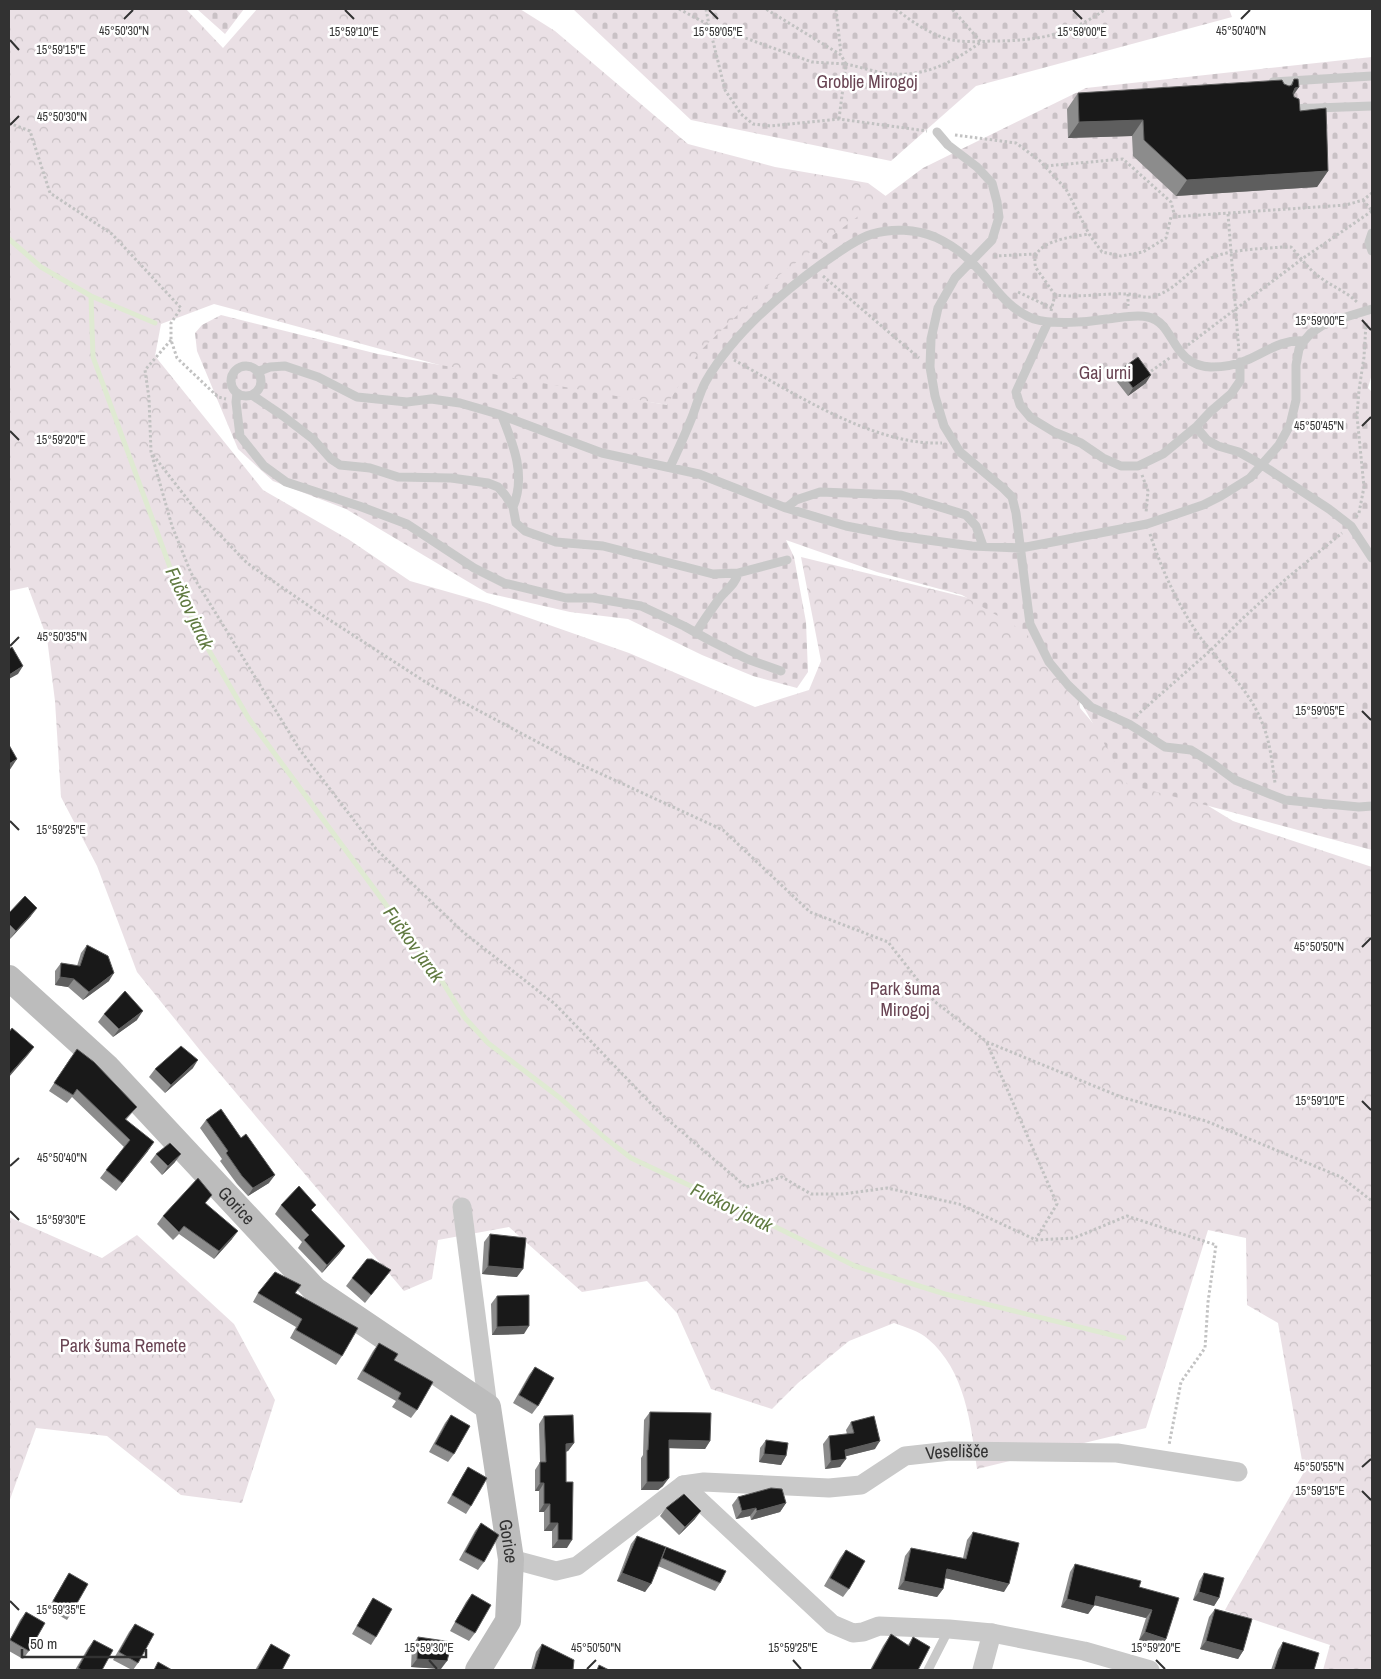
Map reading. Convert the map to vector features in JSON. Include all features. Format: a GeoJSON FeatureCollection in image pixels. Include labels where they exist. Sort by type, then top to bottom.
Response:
{"type":"FeatureCollection","features":[{"type":"Feature","properties":{"kind":"street","name":"Gorice"},"geometry":{"type":"LineString","coordinates":[[9,978],[107,1067],[315,1290],[488,1407]]}},
{"type":"Feature","properties":{"kind":"street","name":"Gorice"},"geometry":{"type":"LineString","coordinates":[[462,1207],[488,1407],[512,1559],[508,1621],[478,1670]]}},
{"type":"Feature","properties":{"kind":"street","name":"Veselišče"},"geometry":{"type":"LineString","coordinates":[[683,1485],[704,1482],[830,1488],[861,1485],[905,1456],[950,1450],[1117,1453],[1238,1472]]}},
{"type":"Feature","properties":{"kind":"street"},"geometry":{"type":"LineString","coordinates":[[512,1559],[556,1571],[577,1566],[683,1485],[832,1624],[853,1633],[863,1632],[879,1626],[992,1633],[1084,1651],[1150,1670]]}},
{"type":"Feature","properties":{"kind":"street"},"geometry":{"type":"LineString","coordinates":[[982,1670],[992,1633]]}},
{"type":"Feature","properties":{"kind":"lane"},"geometry":{"type":"LineString","coordinates":[[1265,83],[1276,86],[1372,76]]}},
{"type":"Feature","properties":{"kind":"lane"},"geometry":{"type":"LineString","coordinates":[[1288,109],[1372,106]]}},
{"type":"Feature","properties":{"kind":"lane"},"geometry":{"type":"LineString","coordinates":[[937,132],[948,145],[977,167],[992,183],[998,202],[998,217],[992,240],[955,278],[938,308],[930,339],[930,367],[936,396],[944,426],[960,452],[1012,497],[1021,548],[1030,624],[1049,662],[1068,685],[1091,707],[1129,724],[1165,747],[1192,750],[1235,780],[1285,800],[1359,807],[1372,806]]}},
{"type":"Feature","properties":{"kind":"lane"},"geometry":{"type":"LineString","coordinates":[[670,467],[690,422],[705,381],[736,338],[790,287],[843,249],[871,234],[894,230],[915,231],[934,237],[953,247],[971,261],[1002,298],[1019,312],[1037,320],[1048,322],[1096,321],[1128,316],[1148,317],[1159,322],[1179,352],[1191,363],[1209,367],[1224,366],[1240,362],[1279,344],[1294,340],[1304,341]]}},
{"type":"Feature","properties":{"kind":"lane"},"geometry":{"type":"LineString","coordinates":[[1372,233],[1369,242],[1372,251]]}},
{"type":"Feature","properties":{"kind":"lane"},"geometry":{"type":"LineString","coordinates":[[257,372],[270,367],[285,366],[318,377],[357,397],[407,402],[431,399],[460,403],[602,452],[700,474],[786,508],[846,526],[898,536],[983,546],[1021,548],[1147,524],[1186,512],[1221,496],[1250,478],[1279,445],[1290,425],[1296,400],[1296,365],[1299,349],[1304,341],[1311,333],[1326,323],[1368,310]]}},
{"type":"Feature","properties":{"kind":"lane"},"geometry":{"type":"LineString","coordinates":[[1048,322],[1016,392],[1020,405],[1031,418],[1054,432],[1080,443],[1103,458],[1121,466],[1138,466],[1162,454],[1196,427],[1231,394],[1240,380],[1240,362]]}},
{"type":"Feature","properties":{"kind":"lane"},"geometry":{"type":"LineString","coordinates":[[236,398],[252,395],[258,390],[261,383],[257,372],[248,367],[240,368],[234,373],[231,380],[236,398],[240,436],[264,466],[286,482],[407,524],[474,568],[504,583],[566,598],[593,598],[641,606],[747,659],[781,671]]}},
{"type":"Feature","properties":{"kind":"lane"},"geometry":{"type":"LineString","coordinates":[[252,395],[313,438],[331,459],[340,465],[370,468],[398,477],[451,478],[488,483],[498,487],[513,507],[516,523],[525,531],[556,542],[603,546],[713,574],[738,573],[787,560]]}},
{"type":"Feature","properties":{"kind":"lane"},"geometry":{"type":"LineString","coordinates":[[502,416],[517,458],[519,477],[513,507]]}},
{"type":"Feature","properties":{"kind":"lane"},"geometry":{"type":"LineString","coordinates":[[1196,427],[1207,440],[1218,446],[1239,452],[1262,464],[1329,509],[1351,526],[1372,558]]}},
{"type":"Feature","properties":{"kind":"lane"},"geometry":{"type":"LineString","coordinates":[[786,508],[796,500],[820,492],[901,495],[966,515],[976,526],[983,546]]}},
{"type":"Feature","properties":{"kind":"lane"},"geometry":{"type":"LineString","coordinates":[[696,633],[721,596],[737,580],[738,573]]}},
{"type":"Feature","properties":{"kind":"lane"},"geometry":{"type":"LineString","coordinates":[[928,1670],[949,1629]]}},
{"type":"Feature","properties":{"kind":"path"},"geometry":{"type":"LineString","coordinates":[[679,9],[709,25],[812,62],[846,64],[892,74],[918,73],[941,66],[960,57],[981,42]]}},
{"type":"Feature","properties":{"kind":"path"},"geometry":{"type":"LineString","coordinates":[[706,9],[725,90],[741,114],[753,124],[771,126],[839,119],[1016,143],[1045,166],[1066,189],[1089,234],[1102,252],[1121,256],[1143,252],[1166,238],[1171,217],[1346,205],[1363,200],[1372,193]]}},
{"type":"Feature","properties":{"kind":"path"},"geometry":{"type":"LineString","coordinates":[[766,9],[841,55]]}},
{"type":"Feature","properties":{"kind":"path"},"geometry":{"type":"LineString","coordinates":[[836,9],[841,55],[846,64],[839,119]]}},
{"type":"Feature","properties":{"kind":"path"},"geometry":{"type":"LineString","coordinates":[[896,9],[929,31],[953,40],[981,42],[1018,41],[1045,37],[1067,31],[1106,9]]}},
{"type":"Feature","properties":{"kind":"path"},"geometry":{"type":"LineString","coordinates":[[952,9],[981,42]]}},
{"type":"Feature","properties":{"kind":"path"},"geometry":{"type":"LineString","coordinates":[[9,123],[30,132],[50,193],[112,234],[181,308],[171,323],[171,340],[177,358],[218,397],[236,398]]}},
{"type":"Feature","properties":{"kind":"path"},"geometry":{"type":"LineString","coordinates":[[1045,166],[1123,159],[1171,202],[1175,217]]}},
{"type":"Feature","properties":{"kind":"path"},"geometry":{"type":"LineString","coordinates":[[1145,375],[1236,310],[1302,259],[1372,211],[1363,200]]}},
{"type":"Feature","properties":{"kind":"path"},"geometry":{"type":"LineString","coordinates":[[1228,214],[1240,362]]}},
{"type":"Feature","properties":{"kind":"path"},"geometry":{"type":"LineString","coordinates":[[1048,322],[1055,295],[1036,268],[1034,263],[1036,254],[1041,248],[1051,243],[1089,234]]}},
{"type":"Feature","properties":{"kind":"path"},"geometry":{"type":"LineString","coordinates":[[1055,295],[1128,294],[1150,297],[1170,289],[1211,258],[1231,253],[1291,248],[1310,270],[1323,280],[1347,293],[1368,310],[1364,356],[1358,390],[1357,416],[1364,487],[1359,513],[1351,526],[1278,586],[1211,650],[1142,709],[1129,724]]}},
{"type":"Feature","properties":{"kind":"path"},"geometry":{"type":"LineString","coordinates":[[978,254],[982,256],[1036,254]]}},
{"type":"Feature","properties":{"kind":"path"},"geometry":{"type":"LineString","coordinates":[[815,269],[930,367]]}},
{"type":"Feature","properties":{"kind":"path"},"geometry":{"type":"LineString","coordinates":[[1015,290],[1021,295],[1052,308]]}},
{"type":"Feature","properties":{"kind":"path"},"geometry":{"type":"LineString","coordinates":[[171,340],[145,370],[149,398],[151,452],[172,526],[190,573],[300,750],[376,849],[463,932],[555,1004],[660,1113],[746,1187],[782,1177],[811,1194],[843,1194],[888,1188],[959,1204],[1036,1240],[1074,1238],[1127,1216],[1216,1245],[1208,1302],[1205,1348],[1181,1382],[1166,1460]]}},
{"type":"Feature","properties":{"kind":"path"},"geometry":{"type":"LineString","coordinates":[[725,355],[812,403],[874,432],[910,441],[932,443],[953,440]]}},
{"type":"Feature","properties":{"kind":"path"},"geometry":{"type":"LineString","coordinates":[[151,452],[195,509],[247,563],[322,615],[427,683],[573,762],[723,830],[810,912],[888,942],[934,1001],[987,1042],[1121,1096],[1206,1121],[1314,1165],[1341,1177],[1372,1201]]}},
{"type":"Feature","properties":{"kind":"path"},"geometry":{"type":"LineString","coordinates":[[1138,466],[1148,492],[1147,524],[1156,552],[1175,597],[1201,637],[1253,703],[1262,721],[1269,746],[1277,797]]}},
{"type":"Feature","properties":{"kind":"path"},"geometry":{"type":"LineString","coordinates":[[987,1042],[1057,1204],[1036,1240]]}},
{"type":"Feature","properties":{"kind":"green space","name":"Park šuma Mirogoj"},"geometry":{"type":"Polygon","coordinates":[[[9,9],[186,9],[223,48],[257,9],[520,9],[555,31],[688,144],[775,167],[868,183],[913,216],[668,405],[480,376],[214,304],[161,324],[155,356],[263,490],[348,539],[410,581],[487,603],[629,653],[755,707],[809,690],[821,661],[801,557],[993,604],[1075,665],[1080,708],[1115,749],[1233,821],[1372,867],[1372,1670],[1323,1670],[1330,1645],[1225,1610],[1304,1472],[1278,1323],[1247,1305],[1246,1238],[1208,1230],[1146,1428],[977,1469],[969,1416],[958,1382],[950,1366],[925,1336],[894,1323],[849,1341],[798,1383],[772,1409],[711,1389],[677,1313],[647,1281],[582,1292],[509,1227],[438,1240],[432,1279],[404,1291],[203,1054],[137,972],[97,866],[61,797],[55,701],[47,638],[28,587],[9,591],[9,9]]]}},
{"type":"Feature","properties":{"kind":"green space"},"geometry":{"type":"Polygon","coordinates":[[[197,9],[244,9],[225,34],[197,9]]]}},
{"type":"Feature","properties":{"kind":"green space","name":"Groblje Mirogoj"},"geometry":{"type":"Polygon","coordinates":[[[573,9],[1229,9],[1232,17],[976,86],[891,161],[691,120],[573,9]]]}},
{"type":"Feature","properties":{"kind":"green space","name":"Gaj urni"},"geometry":{"type":"Polygon","coordinates":[[[1372,57],[1372,374],[1368,388],[1372,392],[1372,850],[1127,784],[1061,667],[1022,630],[962,595],[877,572],[786,540],[794,557],[806,622],[808,672],[797,688],[753,676],[702,655],[628,619],[570,612],[487,593],[346,509],[273,481],[238,449],[197,351],[195,333],[202,325],[221,315],[378,354],[667,405],[699,352],[778,276],[923,168],[1086,88],[1372,57]]]}},
{"type":"Feature","properties":{"kind":"green space","name":"Park šuma Remete"},"geometry":{"type":"Polygon","coordinates":[[[9,1217],[102,1258],[137,1235],[234,1324],[275,1400],[242,1503],[181,1495],[107,1436],[36,1428],[9,1502],[9,1217]]]}},
{"type":"Feature","properties":{"kind":"building"},"geometry":{"type":"Polygon","coordinates":[[[1294,79],[1298,79],[1299,87],[1295,88],[1293,93],[1294,97],[1299,99],[1300,111],[1326,108],[1328,171],[1187,180],[1144,140],[1143,120],[1079,122],[1078,93],[1282,80],[1284,84],[1289,86],[1292,85],[1294,79]]]}},
{"type":"Feature","properties":{"kind":"building"},"geometry":{"type":"Polygon","coordinates":[[[1138,357],[1151,375],[1133,388],[1120,370],[1138,357]]]}},
{"type":"Feature","properties":{"kind":"building"},"geometry":{"type":"Polygon","coordinates":[[[12,647],[23,666],[9,675],[9,649],[12,647]]]}},
{"type":"Feature","properties":{"kind":"building"},"geometry":{"type":"Polygon","coordinates":[[[9,745],[17,759],[9,764],[9,745]]]}},
{"type":"Feature","properties":{"kind":"building"},"geometry":{"type":"Polygon","coordinates":[[[25,896],[37,908],[16,931],[9,924],[9,913],[25,896]]]}},
{"type":"Feature","properties":{"kind":"building"},"geometry":{"type":"Polygon","coordinates":[[[87,945],[108,956],[114,973],[89,992],[74,979],[60,977],[61,963],[80,966],[87,945]]]}},
{"type":"Feature","properties":{"kind":"building"},"geometry":{"type":"Polygon","coordinates":[[[125,991],[143,1011],[119,1029],[104,1014],[125,991]]]}},
{"type":"Feature","properties":{"kind":"building"},"geometry":{"type":"Polygon","coordinates":[[[12,1028],[34,1047],[9,1075],[9,1032],[12,1028]]]}},
{"type":"Feature","properties":{"kind":"building"},"geometry":{"type":"Polygon","coordinates":[[[181,1046],[198,1060],[171,1085],[155,1069],[181,1046]]]}},
{"type":"Feature","properties":{"kind":"building"},"geometry":{"type":"Polygon","coordinates":[[[77,1049],[94,1062],[137,1107],[125,1119],[154,1142],[122,1183],[106,1170],[130,1140],[77,1089],[73,1095],[54,1083],[77,1049]]]}},
{"type":"Feature","properties":{"kind":"building"},"geometry":{"type":"Polygon","coordinates":[[[221,1109],[241,1138],[246,1134],[275,1175],[253,1188],[242,1176],[226,1153],[228,1151],[206,1120],[221,1109]]]}},
{"type":"Feature","properties":{"kind":"building"},"geometry":{"type":"Polygon","coordinates":[[[170,1143],[181,1154],[168,1166],[156,1154],[170,1143]]]}},
{"type":"Feature","properties":{"kind":"building"},"geometry":{"type":"Polygon","coordinates":[[[198,1178],[212,1195],[205,1203],[238,1231],[219,1251],[184,1226],[179,1232],[163,1216],[198,1178]]]}},
{"type":"Feature","properties":{"kind":"building"},"geometry":{"type":"Polygon","coordinates":[[[299,1186],[316,1205],[311,1210],[345,1246],[327,1265],[304,1240],[309,1235],[281,1205],[299,1186]]]}},
{"type":"Feature","properties":{"kind":"building"},"geometry":{"type":"Polygon","coordinates":[[[490,1234],[526,1238],[523,1269],[488,1266],[490,1234]]]}},
{"type":"Feature","properties":{"kind":"building"},"geometry":{"type":"Polygon","coordinates":[[[367,1259],[372,1259],[391,1270],[371,1295],[352,1278],[367,1259]]]}},
{"type":"Feature","properties":{"kind":"building"},"geometry":{"type":"Polygon","coordinates":[[[275,1272],[301,1285],[295,1293],[358,1328],[342,1356],[296,1330],[302,1319],[258,1293],[275,1272]]]}},
{"type":"Feature","properties":{"kind":"building"},"geometry":{"type":"Polygon","coordinates":[[[529,1295],[529,1326],[497,1327],[497,1296],[529,1295]]]}},
{"type":"Feature","properties":{"kind":"building"},"geometry":{"type":"Polygon","coordinates":[[[379,1343],[398,1354],[394,1360],[433,1382],[417,1410],[398,1399],[401,1393],[363,1371],[379,1343]]]}},
{"type":"Feature","properties":{"kind":"building"},"geometry":{"type":"Polygon","coordinates":[[[535,1367],[554,1378],[538,1406],[519,1395],[535,1367]]]}},
{"type":"Feature","properties":{"kind":"building"},"geometry":{"type":"Polygon","coordinates":[[[650,1412],[711,1413],[710,1441],[669,1440],[669,1478],[663,1482],[647,1482],[650,1412]]]}},
{"type":"Feature","properties":{"kind":"building"},"geometry":{"type":"Polygon","coordinates":[[[451,1415],[470,1426],[454,1454],[435,1444],[451,1415]]]}},
{"type":"Feature","properties":{"kind":"building"},"geometry":{"type":"Polygon","coordinates":[[[573,1415],[574,1443],[566,1444],[566,1482],[573,1482],[572,1540],[558,1540],[558,1523],[550,1523],[550,1504],[544,1504],[544,1483],[540,1483],[540,1462],[546,1462],[544,1416],[573,1415]]]}},
{"type":"Feature","properties":{"kind":"building"},"geometry":{"type":"Polygon","coordinates":[[[874,1416],[880,1441],[845,1450],[846,1459],[831,1461],[829,1436],[854,1433],[851,1422],[874,1416]]]}},
{"type":"Feature","properties":{"kind":"building"},"geometry":{"type":"Polygon","coordinates":[[[766,1440],[788,1443],[786,1456],[764,1454],[766,1440]]]}},
{"type":"Feature","properties":{"kind":"building"},"geometry":{"type":"Polygon","coordinates":[[[468,1467],[487,1478],[471,1506],[452,1495],[468,1467]]]}},
{"type":"Feature","properties":{"kind":"building"},"geometry":{"type":"Polygon","coordinates":[[[771,1488],[782,1489],[786,1503],[757,1511],[756,1508],[742,1511],[738,1497],[771,1488]]]}},
{"type":"Feature","properties":{"kind":"building"},"geometry":{"type":"Polygon","coordinates":[[[684,1494],[701,1511],[685,1527],[666,1508],[684,1494]]]}},
{"type":"Feature","properties":{"kind":"building"},"geometry":{"type":"Polygon","coordinates":[[[481,1523],[499,1535],[484,1562],[465,1552],[481,1523]]]}},
{"type":"Feature","properties":{"kind":"building"},"geometry":{"type":"Polygon","coordinates":[[[973,1532],[1019,1543],[1009,1584],[947,1569],[943,1589],[904,1581],[911,1548],[966,1559],[973,1532]]]}},
{"type":"Feature","properties":{"kind":"building"},"geometry":{"type":"Polygon","coordinates":[[[637,1536],[666,1547],[651,1584],[622,1573],[637,1536]]]}},
{"type":"Feature","properties":{"kind":"building"},"geometry":{"type":"Polygon","coordinates":[[[666,1547],[726,1571],[720,1583],[662,1558],[666,1547]]]}},
{"type":"Feature","properties":{"kind":"building"},"geometry":{"type":"Polygon","coordinates":[[[846,1550],[865,1561],[849,1589],[830,1578],[846,1550]]]}},
{"type":"Feature","properties":{"kind":"building"},"geometry":{"type":"Polygon","coordinates":[[[1075,1564],[1141,1581],[1139,1587],[1179,1598],[1166,1639],[1145,1632],[1152,1610],[1096,1596],[1094,1606],[1067,1599],[1075,1564]]]}},
{"type":"Feature","properties":{"kind":"building"},"geometry":{"type":"Polygon","coordinates":[[[69,1573],[88,1584],[72,1612],[53,1601],[69,1573]]]}},
{"type":"Feature","properties":{"kind":"building"},"geometry":{"type":"Polygon","coordinates":[[[1204,1573],[1224,1578],[1219,1598],[1199,1592],[1204,1573]]]}},
{"type":"Feature","properties":{"kind":"building"},"geometry":{"type":"Polygon","coordinates":[[[472,1594],[491,1605],[475,1633],[455,1622],[472,1594]]]}},
{"type":"Feature","properties":{"kind":"building"},"geometry":{"type":"Polygon","coordinates":[[[373,1598],[392,1609],[376,1637],[357,1626],[373,1598]]]}},
{"type":"Feature","properties":{"kind":"building"},"geometry":{"type":"Polygon","coordinates":[[[1215,1609],[1252,1619],[1243,1651],[1206,1641],[1215,1609]]]}},
{"type":"Feature","properties":{"kind":"building"},"geometry":{"type":"Polygon","coordinates":[[[26,1612],[45,1623],[29,1651],[10,1640],[26,1612]]]}},
{"type":"Feature","properties":{"kind":"building"},"geometry":{"type":"Polygon","coordinates":[[[135,1624],[154,1634],[138,1663],[119,1652],[135,1624]]]}},
{"type":"Feature","properties":{"kind":"building"},"geometry":{"type":"Polygon","coordinates":[[[891,1634],[909,1646],[913,1637],[930,1647],[918,1670],[871,1670],[891,1634]]]}},
{"type":"Feature","properties":{"kind":"building"},"geometry":{"type":"Polygon","coordinates":[[[418,1637],[452,1642],[447,1661],[417,1659],[418,1637]]]}},
{"type":"Feature","properties":{"kind":"building"},"geometry":{"type":"Polygon","coordinates":[[[94,1640],[113,1650],[102,1670],[82,1670],[78,1668],[94,1640]]]}},
{"type":"Feature","properties":{"kind":"building"},"geometry":{"type":"Polygon","coordinates":[[[1283,1642],[1319,1653],[1314,1670],[1274,1670],[1283,1642]]]}},
{"type":"Feature","properties":{"kind":"building"},"geometry":{"type":"Polygon","coordinates":[[[271,1644],[290,1655],[282,1670],[257,1670],[271,1644]]]}},
{"type":"Feature","properties":{"kind":"building"},"geometry":{"type":"Polygon","coordinates":[[[542,1644],[574,1660],[573,1670],[534,1670],[542,1644]]]}},
{"type":"Feature","properties":{"kind":"building"},"geometry":{"type":"Polygon","coordinates":[[[158,1662],[172,1670],[154,1670],[158,1662]]]}},
{"type":"Feature","properties":{"kind":"building"},"geometry":{"type":"Polygon","coordinates":[[[599,1665],[609,1670],[597,1670],[599,1665]]]}},
{"type":"Feature","properties":{"kind":"waterway","name":"Fučkov jarak"},"geometry":{"type":"LineString","coordinates":[[9,239],[41,267],[91,296],[93,357],[178,589],[207,647],[249,719],[440,978],[465,1018],[488,1043],[560,1098],[605,1138],[631,1158],[855,1266],[945,1294],[1124,1338]]}},
{"type":"Feature","properties":{"kind":"waterway"},"geometry":{"type":"LineString","coordinates":[[91,296],[155,323]]}}]}
